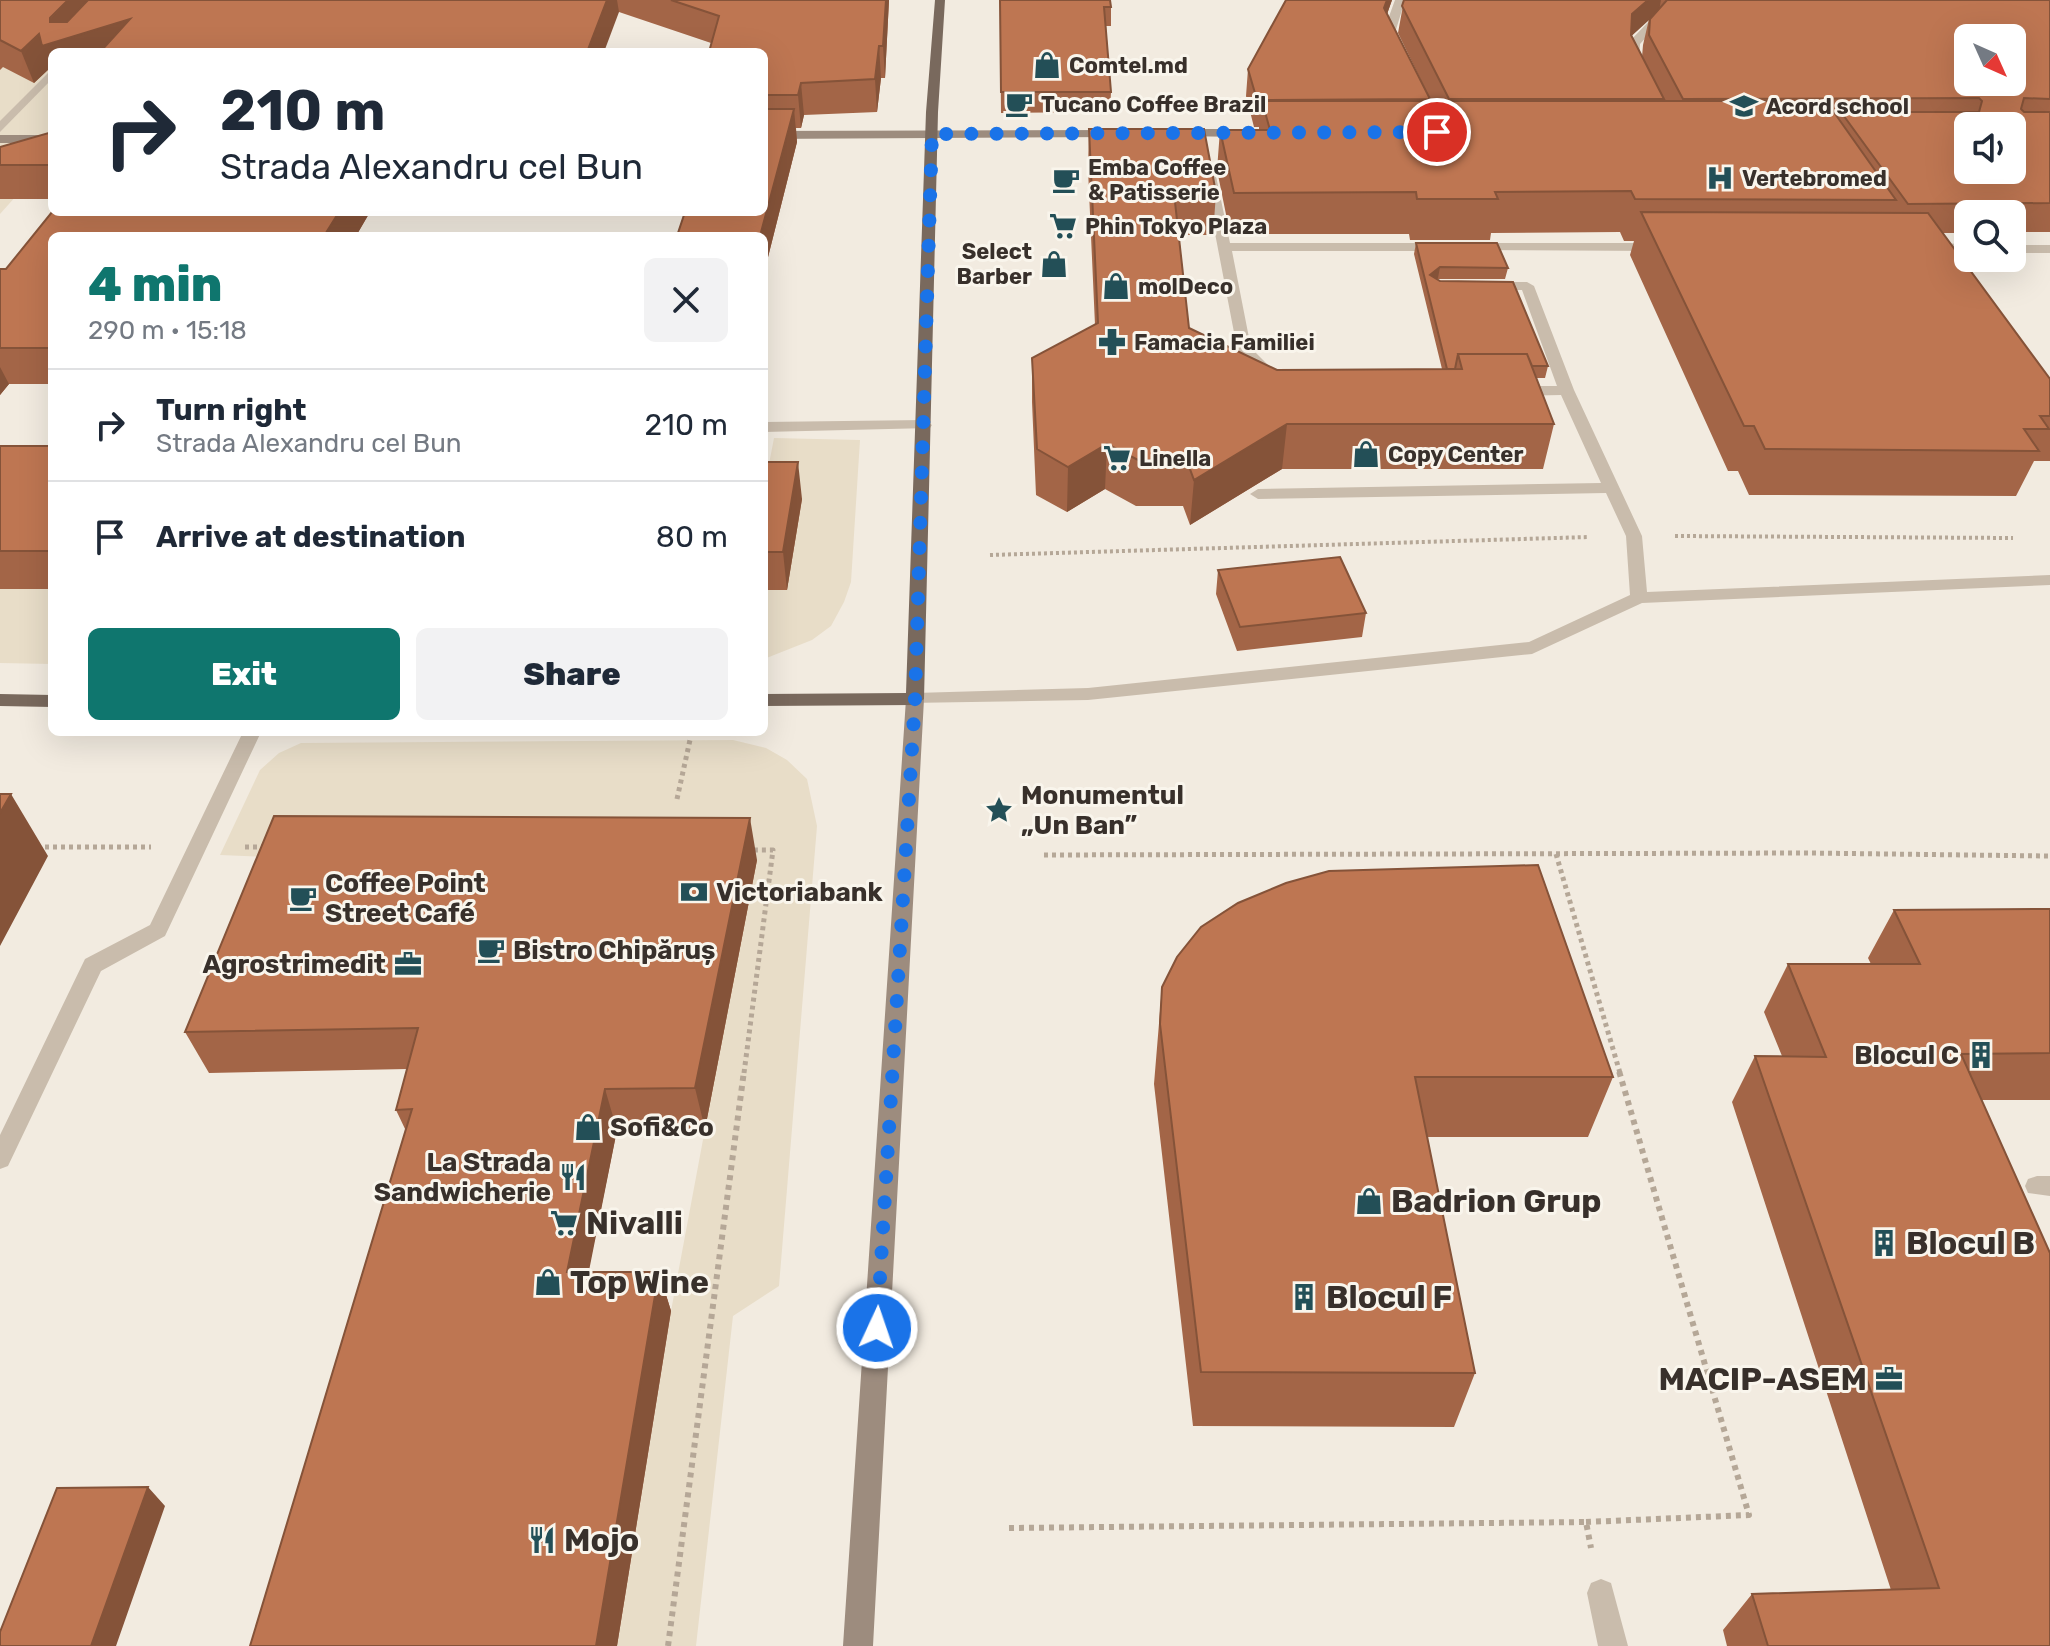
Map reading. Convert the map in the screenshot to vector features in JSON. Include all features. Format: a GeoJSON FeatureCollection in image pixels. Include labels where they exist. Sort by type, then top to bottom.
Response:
{"type":"FeatureCollection","features":[{"type":"Feature","properties":{"kind":"main road"},"geometry":{"type":"LineString","coordinates":[[858,1646],[915,699],[932,134],[940,0]]}},
{"type":"Feature","properties":{"kind":"main road"},"geometry":{"type":"LineString","coordinates":[[768,135],[1123,133]]}},
{"type":"Feature","properties":{"kind":"main road"},"geometry":{"type":"LineString","coordinates":[[1169,133],[1203,147],[1263,133]]}},
{"type":"Feature","properties":{"kind":"main road"},"geometry":{"type":"LineString","coordinates":[[0,139],[48,139]]}},
{"type":"Feature","properties":{"kind":"main road"},"geometry":{"type":"LineString","coordinates":[[768,700],[915,699]]}},
{"type":"Feature","properties":{"kind":"main road"},"geometry":{"type":"LineString","coordinates":[[0,700],[48,701]]}},
{"type":"Feature","properties":{"kind":"street"},"geometry":{"type":"LineString","coordinates":[[1400,0],[1389,33],[1402,61]]}},
{"type":"Feature","properties":{"kind":"street"},"geometry":{"type":"LineString","coordinates":[[1640,76],[1633,62],[1634,43],[1659,17]]}},
{"type":"Feature","properties":{"kind":"street"},"geometry":{"type":"LineString","coordinates":[[0,128],[48,76]]}},
{"type":"Feature","properties":{"kind":"street"},"geometry":{"type":"LineString","coordinates":[[1203,147],[1244,348],[1265,371],[1288,382]]}},
{"type":"Feature","properties":{"kind":"street"},"geometry":{"type":"LineString","coordinates":[[1225,247],[1448,247]]}},
{"type":"Feature","properties":{"kind":"street"},"geometry":{"type":"LineString","coordinates":[[1464,247],[1672,247]]}},
{"type":"Feature","properties":{"kind":"street"},"geometry":{"type":"LineString","coordinates":[[1910,247],[1954,248]]}},
{"type":"Feature","properties":{"kind":"street"},"geometry":{"type":"LineString","coordinates":[[2026,249],[2050,249]]}},
{"type":"Feature","properties":{"kind":"street"},"geometry":{"type":"LineString","coordinates":[[1467,285],[1527,286],[1566,390],[1634,536],[1639,598]]}},
{"type":"Feature","properties":{"kind":"street"},"geometry":{"type":"LineString","coordinates":[[1491,391],[1566,390]]}},
{"type":"Feature","properties":{"kind":"street"},"geometry":{"type":"LineString","coordinates":[[768,427],[924,425]]}},
{"type":"Feature","properties":{"kind":"street"},"geometry":{"type":"LineString","coordinates":[[1258,494],[1611,488]]}},
{"type":"Feature","properties":{"kind":"street"},"geometry":{"type":"LineString","coordinates":[[915,699],[1088,694],[1532,648],[1639,598],[2050,580]]}},
{"type":"Feature","properties":{"kind":"street"},"geometry":{"type":"LineString","coordinates":[[0,1159],[93,965],[158,930],[250,736]]}},
{"type":"Feature","properties":{"kind":"street"},"geometry":{"type":"LineString","coordinates":[[1601,1593],[1613,1646]]}},
{"type":"Feature","properties":{"kind":"path"},"geometry":{"type":"LineString","coordinates":[[990,555],[1634,536],[2019,538]]}},
{"type":"Feature","properties":{"kind":"path"},"geometry":{"type":"LineString","coordinates":[[677,799],[690,740]]}},
{"type":"Feature","properties":{"kind":"path"},"geometry":{"type":"LineString","coordinates":[[31,847],[271,847]]}},
{"type":"Feature","properties":{"kind":"path"},"geometry":{"type":"LineString","coordinates":[[668,1646],[773,850],[741,850]]}},
{"type":"Feature","properties":{"kind":"path"},"geometry":{"type":"LineString","coordinates":[[1009,1528],[1586,1522],[1749,1515],[1556,854]]}},
{"type":"Feature","properties":{"kind":"path"},"geometry":{"type":"LineString","coordinates":[[1044,855],[2050,856]]}},
{"type":"Feature","properties":{"kind":"path"},"geometry":{"type":"LineString","coordinates":[[1586,1522],[1601,1593]]}},
{"type":"Feature","properties":{"kind":"shaded area"},"geometry":{"type":"Polygon","coordinates":[[[48,52],[48,170],[35,175],[0,214],[0,57],[48,52]]]}},
{"type":"Feature","properties":{"kind":"shaded area"},"geometry":{"type":"Polygon","coordinates":[[[774,438],[860,440],[851,582],[844,602],[831,626],[812,640],[768,657],[768,590],[787,589],[768,507],[768,469],[774,438]]]}},
{"type":"Feature","properties":{"kind":"shaded area"},"geometry":{"type":"Polygon","coordinates":[[[0,589],[48,589],[48,664],[0,663],[0,589]]]}},
{"type":"Feature","properties":{"kind":"shaded area"},"geometry":{"type":"Polygon","coordinates":[[[733,740],[766,748],[787,760],[807,779],[817,826],[779,1286],[733,1316],[696,1646],[617,1646],[671,1311],[705,1129],[293,858],[220,855],[260,770],[279,753],[301,743],[733,740]]]}},
{"type":"Feature","properties":{"kind":"building"},"geometry":{"type":"Polygon","coordinates":[[[0,0],[68,0],[50,18],[50,22],[67,22],[88,0],[607,0],[589,48],[104,48],[130,19],[42,46],[39,34],[21,51],[0,40],[0,0]]]}},
{"type":"Feature","properties":{"kind":"building"},"geometry":{"type":"Polygon","coordinates":[[[671,0],[886,0],[883,46],[879,46],[875,79],[801,83],[798,95],[768,95],[768,48],[710,48],[719,16],[671,0]]]}},
{"type":"Feature","properties":{"kind":"building"},"geometry":{"type":"Polygon","coordinates":[[[1000,0],[1110,0],[1111,7],[1104,7],[1111,92],[1001,92],[1000,0]]]}},
{"type":"Feature","properties":{"kind":"building"},"geometry":{"type":"Polygon","coordinates":[[[1286,0],[1387,0],[1384,8],[1430,99],[1257,100],[1248,69],[1286,0]]]}},
{"type":"Feature","properties":{"kind":"building"},"geometry":{"type":"Polygon","coordinates":[[[1404,0],[1648,0],[1632,14],[1631,35],[1664,99],[1449,99],[1402,6],[1404,0]]]}},
{"type":"Feature","properties":{"kind":"building"},"geometry":{"type":"Polygon","coordinates":[[[1667,0],[2050,0],[2050,99],[2024,98],[2021,109],[2024,112],[1979,112],[1982,101],[1979,98],[1683,99],[1649,35],[1650,19],[1667,0]]]}},
{"type":"Feature","properties":{"kind":"building"},"geometry":{"type":"Polygon","coordinates":[[[1262,101],[1826,101],[1896,200],[1635,199],[1631,191],[1495,192],[1498,199],[1417,199],[1416,192],[1234,193],[1220,130],[1270,130],[1262,101]]]}},
{"type":"Feature","properties":{"kind":"building"},"geometry":{"type":"Polygon","coordinates":[[[768,109],[794,109],[768,206],[768,109]]]}},
{"type":"Feature","properties":{"kind":"building"},"geometry":{"type":"Polygon","coordinates":[[[1841,112],[1954,112],[1954,184],[2026,184],[2026,112],[2050,112],[2050,203],[1954,200],[1954,204],[1908,204],[1841,112]]]}},
{"type":"Feature","properties":{"kind":"building"},"geometry":{"type":"Polygon","coordinates":[[[1089,129],[1204,129],[1216,193],[1174,193],[1189,328],[1277,370],[1462,369],[1458,354],[1527,354],[1554,424],[1287,424],[1194,480],[1187,461],[1138,460],[1107,444],[1068,467],[1037,449],[1032,358],[1098,323],[1089,129]]]}},
{"type":"Feature","properties":{"kind":"building"},"geometry":{"type":"Polygon","coordinates":[[[48,133],[48,165],[0,165],[0,147],[48,133]]]}},
{"type":"Feature","properties":{"kind":"building"},"geometry":{"type":"Polygon","coordinates":[[[1641,212],[1928,213],[1954,248],[1954,272],[1971,272],[2050,379],[2050,416],[2040,416],[2049,429],[2024,429],[2039,451],[1765,449],[1754,426],[1744,426],[1641,212]]]}},
{"type":"Feature","properties":{"kind":"building"},"geometry":{"type":"Polygon","coordinates":[[[49,216],[336,216],[326,232],[48,232],[48,348],[0,348],[0,269],[6,269],[49,216]]]}},
{"type":"Feature","properties":{"kind":"building"},"geometry":{"type":"Polygon","coordinates":[[[684,216],[765,216],[761,232],[678,232],[684,216]]]}},
{"type":"Feature","properties":{"kind":"building"},"geometry":{"type":"Polygon","coordinates":[[[1416,243],[1497,243],[1508,268],[1440,267],[1430,275],[1440,281],[1513,282],[1548,366],[1532,366],[1527,354],[1458,354],[1455,369],[1447,369],[1416,243]]]}},
{"type":"Feature","properties":{"kind":"building"},"geometry":{"type":"Polygon","coordinates":[[[0,446],[48,446],[48,551],[0,551],[0,446]]]}},
{"type":"Feature","properties":{"kind":"building"},"geometry":{"type":"Polygon","coordinates":[[[768,462],[798,462],[783,552],[768,552],[768,462]]]}},
{"type":"Feature","properties":{"kind":"building"},"geometry":{"type":"Polygon","coordinates":[[[1340,557],[1366,613],[1240,627],[1218,570],[1340,557]]]}},
{"type":"Feature","properties":{"kind":"building"},"geometry":{"type":"Polygon","coordinates":[[[0,794],[11,794],[0,813],[0,794]]]}},
{"type":"Feature","properties":{"kind":"building"},"geometry":{"type":"Polygon","coordinates":[[[274,816],[750,818],[695,1088],[605,1089],[567,1272],[659,1272],[596,1646],[250,1646],[412,1109],[396,1110],[418,1028],[185,1032],[274,816]]]}},
{"type":"Feature","properties":{"kind":"building","name":"Blocul F"},"geometry":{"type":"Polygon","coordinates":[[[1538,865],[1613,1077],[1415,1077],[1475,1373],[1201,1372],[1160,1024],[1162,987],[1177,957],[1201,927],[1238,903],[1286,883],[1329,871],[1538,865]]]}},
{"type":"Feature","properties":{"kind":"building"},"geometry":{"type":"Polygon","coordinates":[[[2050,909],[2050,1053],[1961,1054],[2050,1253],[2050,1646],[1768,1646],[1752,1594],[1939,1588],[1755,1056],[1826,1057],[1788,964],[1920,964],[1894,910],[2050,909]]]}},
{"type":"Feature","properties":{"kind":"building"},"geometry":{"type":"Polygon","coordinates":[[[148,1487],[91,1646],[0,1646],[0,1632],[57,1488],[148,1487]]]}},
{"type":"Feature","properties":{"kind":"place","name":"Comtel.md"},"geometry":{"type":"Point","coordinates":[1047,65]}},
{"type":"Feature","properties":{"kind":"place","name":"Tucano Coffee Brazil"},"geometry":{"type":"Point","coordinates":[1019,104]}},
{"type":"Feature","properties":{"kind":"place","name":"Acord school"},"geometry":{"type":"Point","coordinates":[1744,106]}},
{"type":"Feature","properties":{"kind":"place","name":"Vertebromed"},"geometry":{"type":"Point","coordinates":[1720,178]}},
{"type":"Feature","properties":{"kind":"place","name":"Emba Coffee & Patisserie"},"geometry":{"type":"Point","coordinates":[1066,180]}},
{"type":"Feature","properties":{"kind":"place","name":"Phin Tokyo Plaza"},"geometry":{"type":"Point","coordinates":[1063,226]}},
{"type":"Feature","properties":{"kind":"place","name":"Select Barber"},"geometry":{"type":"Point","coordinates":[1054,264]}},
{"type":"Feature","properties":{"kind":"place","name":"molDeco"},"geometry":{"type":"Point","coordinates":[1116,286]}},
{"type":"Feature","properties":{"kind":"place","name":"Famacia Familiei"},"geometry":{"type":"Point","coordinates":[1112,342]}},
{"type":"Feature","properties":{"kind":"place","name":"Copy Center"},"geometry":{"type":"Point","coordinates":[1366,454]}},
{"type":"Feature","properties":{"kind":"place","name":"Linella"},"geometry":{"type":"Point","coordinates":[1117,458]}},
{"type":"Feature","properties":{"kind":"place","name":"Monumentul „Un Ban”"},"geometry":{"type":"Point","coordinates":[999,810]}},
{"type":"Feature","properties":{"kind":"place","name":"Victoriabank"},"geometry":{"type":"Point","coordinates":[694,892]}},
{"type":"Feature","properties":{"kind":"place","name":"Coffee Point Street Café"},"geometry":{"type":"Point","coordinates":[303,898]}},
{"type":"Feature","properties":{"kind":"place","name":"Bistro Chipăruș"},"geometry":{"type":"Point","coordinates":[491,950]}},
{"type":"Feature","properties":{"kind":"place","name":"Agrostrimedit"},"geometry":{"type":"Point","coordinates":[408,964]}},
{"type":"Feature","properties":{"kind":"place","name":"Blocul C"},"geometry":{"type":"Point","coordinates":[1981,1055]}},
{"type":"Feature","properties":{"kind":"place","name":"Sofi&Co"},"geometry":{"type":"Point","coordinates":[588,1127]}},
{"type":"Feature","properties":{"kind":"place","name":"La Strada Sandwicherie"},"geometry":{"type":"Point","coordinates":[573,1177]}},
{"type":"Feature","properties":{"kind":"place","name":"Badrion Grup"},"geometry":{"type":"Point","coordinates":[1369,1201]}},
{"type":"Feature","properties":{"kind":"place","name":"Nivalli"},"geometry":{"type":"Point","coordinates":[564,1223]}},
{"type":"Feature","properties":{"kind":"place","name":"Blocul B"},"geometry":{"type":"Point","coordinates":[1884,1243]}},
{"type":"Feature","properties":{"kind":"place","name":"Top Wine"},"geometry":{"type":"Point","coordinates":[548,1282]}},
{"type":"Feature","properties":{"kind":"place","name":"Blocul F"},"geometry":{"type":"Point","coordinates":[1304,1297]}},
{"type":"Feature","properties":{"kind":"place","name":"MACIP-ASEM"},"geometry":{"type":"Point","coordinates":[1889,1379]}},
{"type":"Feature","properties":{"kind":"place","name":"Mojo"},"geometry":{"type":"Point","coordinates":[542,1540]}},
{"type":"Feature","properties":{"kind":"route"},"geometry":{"type":"LineString","coordinates":[[877,1328],[915,699],[932,134],[1437,132]]}}]}
